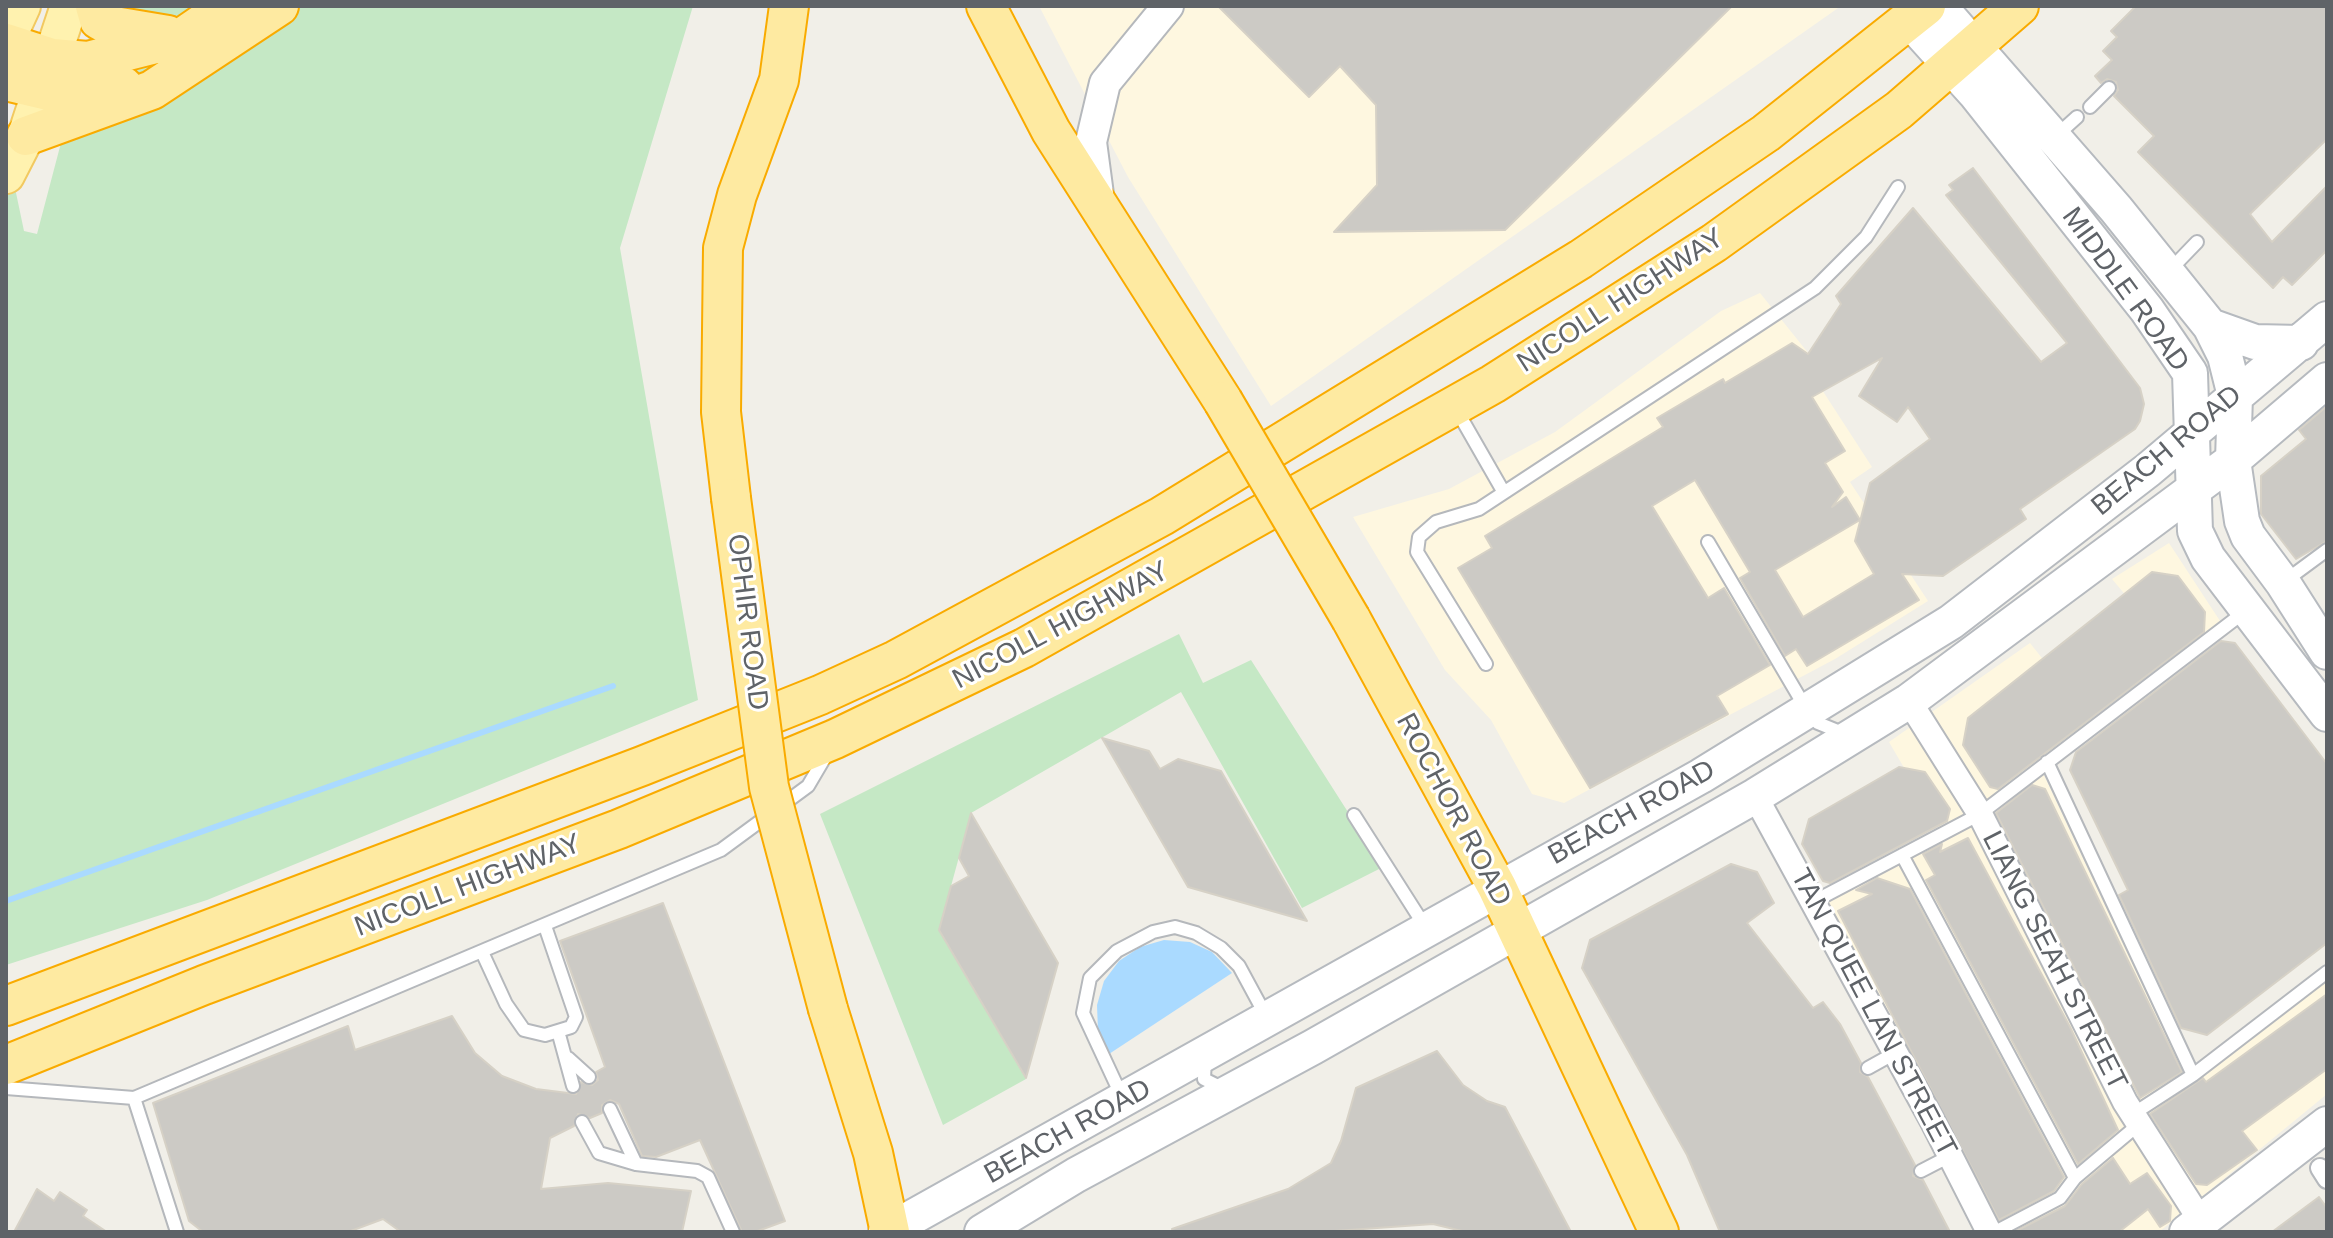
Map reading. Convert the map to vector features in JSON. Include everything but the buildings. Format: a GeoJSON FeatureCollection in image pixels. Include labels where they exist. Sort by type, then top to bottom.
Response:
{"type":"FeatureCollection","features":[{"type":"Feature","properties":{"kind":"highway"},"geometry":{"type":"LineString","coordinates":[[95,6],[99,20],[108,25],[182,53]]}},
{"type":"Feature","properties":{"kind":"highway"},"geometry":{"type":"LineString","coordinates":[[26,136],[152,90],[182,53],[228,6]]}},
{"type":"Feature","properties":{"kind":"highway"},"geometry":{"type":"LineString","coordinates":[[6,42],[33,77],[72,93],[134,84],[182,53],[279,6]]}},
{"type":"Feature","properties":{"kind":"highway","name":"OPHIR ROAD"},"geometry":{"type":"LineString","coordinates":[[789,6],[779,80],[737,195],[723,248],[721,412],[769,787],[828,1009],[873,1153],[888,1232]]}},
{"type":"Feature","properties":{"kind":"highway","name":"ROCHOR ROAD"},"geometry":{"type":"LineString","coordinates":[[986,6],[1051,131],[1223,401],[1351,619],[1497,887],[1659,1232]]}},
{"type":"Feature","properties":{"kind":"highway","name":"NICOLL HIGHWAY"},"geometry":{"type":"LineString","coordinates":[[6,1065],[204,985],[619,829],[835,739],[940,690],[1107,604],[1454,406],[1714,243],[1899,110],[2019,6]]}},
{"type":"Feature","properties":{"kind":"highway","name":"NICOLL HIGHWAY"},"geometry":{"type":"LineString","coordinates":[[6,1006],[642,766],[820,695],[896,660],[1162,516],[1504,307],[1729,159],[1925,11]]}},
{"type":"Feature","properties":{"kind":"main road"},"geometry":{"type":"LineString","coordinates":[[6,42],[22,6]]}},
{"type":"Feature","properties":{"kind":"main road"},"geometry":{"type":"LineString","coordinates":[[6,175],[26,136],[33,77],[69,6]]}},
{"type":"Feature","properties":{"kind":"main road","name":"MIDDLE ROAD"},"geometry":{"type":"LineString","coordinates":[[1925,11],[1963,57],[2174,346],[2190,373],[2195,531],[2208,558],[2327,714]]}},
{"type":"Feature","properties":{"kind":"main road","name":"MIDDLE ROAD"},"geometry":{"type":"LineString","coordinates":[[1963,57],[2066,127],[2168,273],[2210,326],[2225,356],[2235,396],[2233,460],[2239,506],[2248,536],[2283,583],[2327,652]]}},
{"type":"Feature","properties":{"kind":"main road","name":"BEACH ROAD"},"geometry":{"type":"LineString","coordinates":[[888,1232],[1497,887],[1701,776],[1951,622],[2194,431],[2327,319]]}},
{"type":"Feature","properties":{"kind":"main road"},"geometry":{"type":"LineString","coordinates":[[2210,326],[2255,342],[2301,343]]}},
{"type":"Feature","properties":{"kind":"main road","name":"BEACH ROAD"},"geometry":{"type":"LineString","coordinates":[[982,1232],[1755,796],[1909,701],[2134,531],[2193,491],[2327,380]]}},
{"type":"Feature","properties":{"kind":"main road"},"geometry":{"type":"LineString","coordinates":[[2134,531],[2158,526],[2195,531]]}},
{"type":"Feature","properties":{"kind":"main road"},"geometry":{"type":"LineString","coordinates":[[2194,1226],[2327,1124]]}},
{"type":"Feature","properties":{"kind":"street"},"geometry":{"type":"LineString","coordinates":[[1100,204],[1091,142],[1105,83],[1168,6]]}},
{"type":"Feature","properties":{"kind":"street","name":"LIANG SEAH STREET"},"geometry":{"type":"LineString","coordinates":[[1909,701],[1980,814],[2194,1226]]}},
{"type":"Feature","properties":{"kind":"street","name":"TAN QUEE LAN STREET"},"geometry":{"type":"LineString","coordinates":[[1755,796],[1992,1232]]}},
{"type":"Feature","properties":{"kind":"lane"},"geometry":{"type":"LineString","coordinates":[[2090,107],[2109,88]]}},
{"type":"Feature","properties":{"kind":"lane"},"geometry":{"type":"LineString","coordinates":[[1486,664],[1417,552],[1419,537],[1436,522],[1479,509],[1815,288],[1866,237],[1898,187]]}},
{"type":"Feature","properties":{"kind":"lane"},"geometry":{"type":"LineString","coordinates":[[2168,273],[2197,242]]}},
{"type":"Feature","properties":{"kind":"lane"},"geometry":{"type":"LineString","coordinates":[[1454,406],[1503,491]]}},
{"type":"Feature","properties":{"kind":"lane"},"geometry":{"type":"LineString","coordinates":[[1708,542],[1808,712],[1818,723],[1850,736]]}},
{"type":"Feature","properties":{"kind":"lane"},"geometry":{"type":"LineString","coordinates":[[2283,583],[2327,550]]}},
{"type":"Feature","properties":{"kind":"lane"},"geometry":{"type":"LineString","coordinates":[[1813,902],[1980,814],[2247,609]]}},
{"type":"Feature","properties":{"kind":"lane"},"geometry":{"type":"LineString","coordinates":[[6,1088],[134,1098],[545,926],[721,850],[808,786],[835,739]]}},
{"type":"Feature","properties":{"kind":"lane"},"geometry":{"type":"LineString","coordinates":[[2047,762],[2193,1075]]}},
{"type":"Feature","properties":{"kind":"lane"},"geometry":{"type":"LineString","coordinates":[[1354,815],[1426,928]]}},
{"type":"Feature","properties":{"kind":"lane"},"geometry":{"type":"LineString","coordinates":[[1902,855],[2075,1178]]}},
{"type":"Feature","properties":{"kind":"lane"},"geometry":{"type":"LineString","coordinates":[[482,952],[506,1004],[524,1030],[536,1035],[558,1031],[576,1022],[574,998],[545,926]]}},
{"type":"Feature","properties":{"kind":"lane"},"geometry":{"type":"LineString","coordinates":[[1124,1101],[1083,1013],[1090,978],[1117,951],[1153,932],[1175,927],[1196,933],[1221,948],[1239,966],[1267,1019]]}},
{"type":"Feature","properties":{"kind":"lane"},"geometry":{"type":"LineString","coordinates":[[1992,1232],[2060,1198],[2075,1178],[2136,1119],[2327,972]]}},
{"type":"Feature","properties":{"kind":"lane"},"geometry":{"type":"LineString","coordinates":[[558,1031],[568,1058],[573,1086]]}},
{"type":"Feature","properties":{"kind":"lane"},"geometry":{"type":"LineString","coordinates":[[1868,1068],[1895,1053]]}},
{"type":"Feature","properties":{"kind":"lane"},"geometry":{"type":"LineString","coordinates":[[1205,1055],[1204,1079],[1229,1092]]}},
{"type":"Feature","properties":{"kind":"lane"},"geometry":{"type":"LineString","coordinates":[[568,1058],[589,1077]]}},
{"type":"Feature","properties":{"kind":"lane"},"geometry":{"type":"LineString","coordinates":[[134,1098],[177,1232]]}},
{"type":"Feature","properties":{"kind":"lane"},"geometry":{"type":"LineString","coordinates":[[610,1109],[636,1164]]}},
{"type":"Feature","properties":{"kind":"lane"},"geometry":{"type":"LineString","coordinates":[[582,1122],[599,1153],[636,1164],[697,1171],[708,1177],[733,1232]]}},
{"type":"Feature","properties":{"kind":"lane"},"geometry":{"type":"LineString","coordinates":[[1921,1171],[1950,1156]]}},
{"type":"Feature","properties":{"kind":"shaded area"},"geometry":{"type":"Polygon","coordinates":[[[1039,6],[1841,6],[1271,406],[1128,177],[1039,6]]]}},
{"type":"Feature","properties":{"kind":"shaded area"},"geometry":{"type":"Polygon","coordinates":[[[1760,293],[1809,354],[1804,362],[1872,467],[1850,482],[1928,601],[1835,659],[1564,803],[1532,794],[1491,720],[1445,670],[1353,517],[1449,489],[1555,432],[1721,311],[1760,293]]]}},
{"type":"Feature","properties":{"kind":"shaded area"},"geometry":{"type":"Polygon","coordinates":[[[2169,543],[2222,624],[2041,769],[2188,1082],[2327,980],[2327,1094],[2159,1232],[1996,1232],[1826,902],[1945,838],[1889,742],[2030,643],[2092,721],[2176,655],[2112,579],[2169,543]]]}},
{"type":"Feature","properties":{"kind":"green space"},"geometry":{"type":"Polygon","coordinates":[[[97,6],[693,6],[620,248],[698,700],[207,900],[6,965],[6,145],[24,231],[37,234],[97,6]]]}},
{"type":"Feature","properties":{"kind":"green space"},"geometry":{"type":"Polygon","coordinates":[[[1179,634],[1203,683],[1251,660],[1383,867],[1302,908],[1181,692],[971,813],[939,930],[1026,1079],[943,1125],[820,814],[1179,634]]]}},
{"type":"Feature","properties":{"kind":"water"},"geometry":{"type":"Polygon","coordinates":[[[1164,940],[1190,942],[1212,952],[1232,973],[1109,1054],[1098,1031],[1097,1005],[1104,981],[1119,961],[1140,947],[1164,940]]]}},
{"type":"Feature","properties":{"kind":"waterway"},"geometry":{"type":"LineString","coordinates":[[6,901],[613,686]]}}]}
